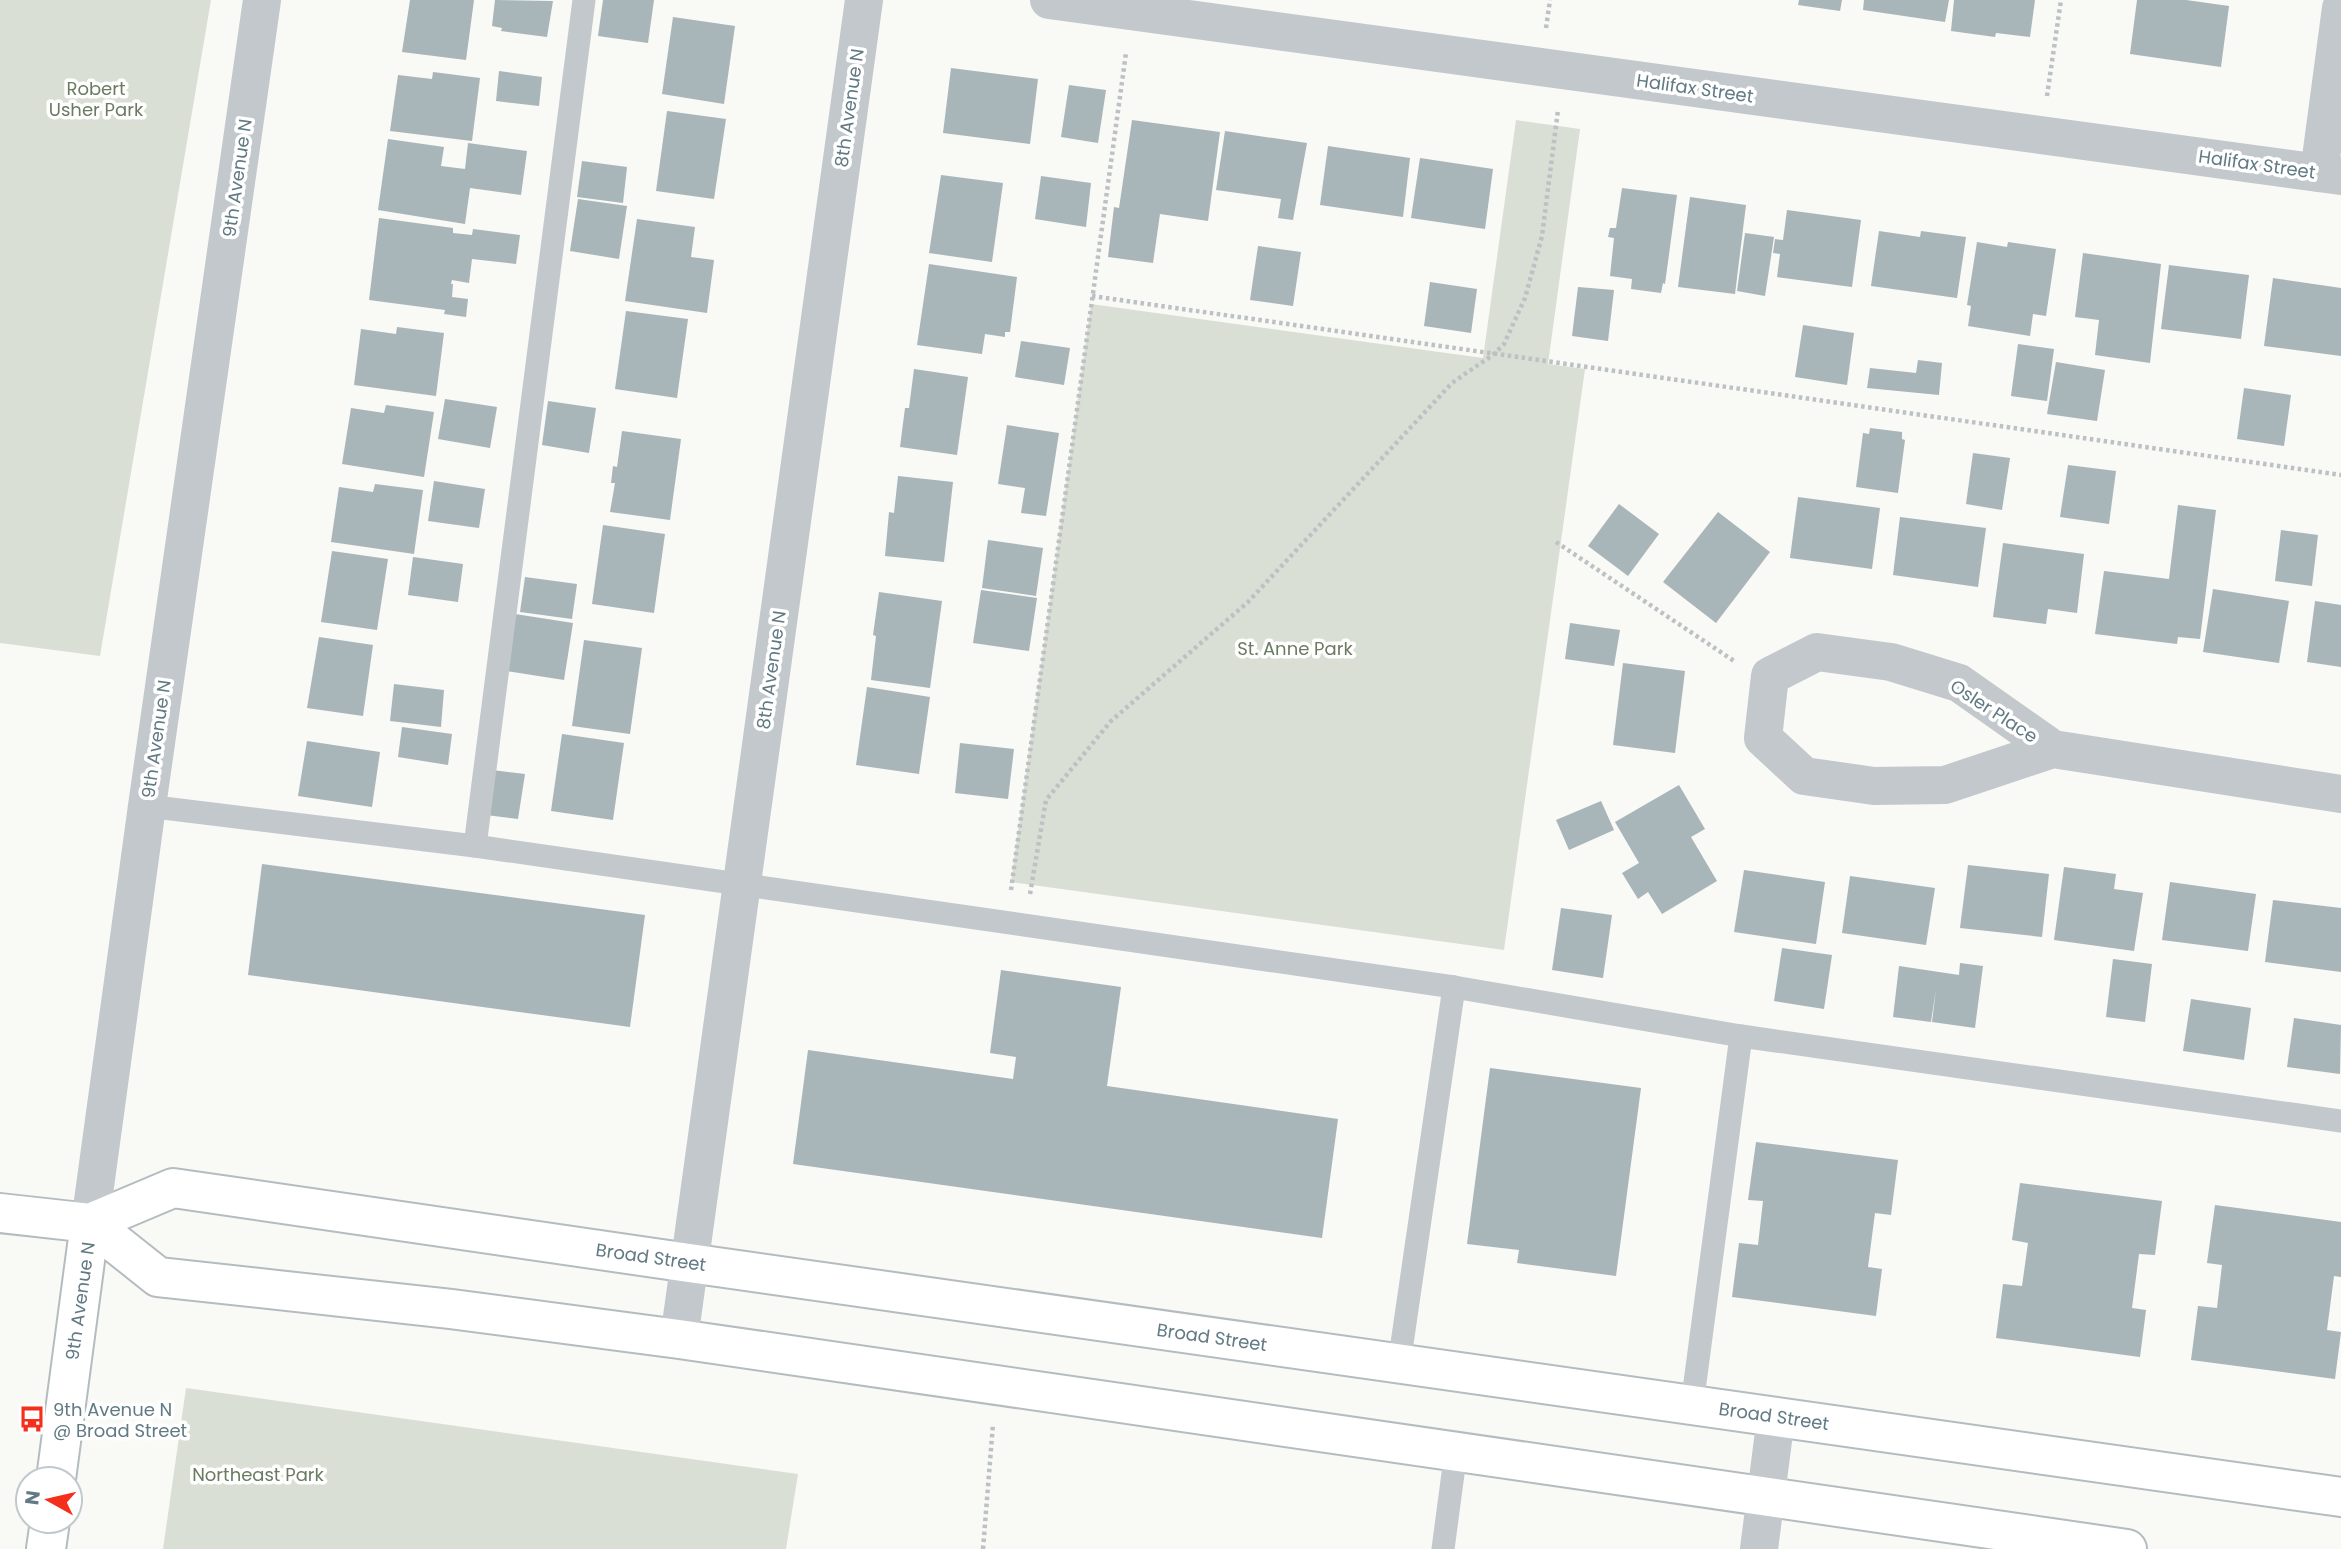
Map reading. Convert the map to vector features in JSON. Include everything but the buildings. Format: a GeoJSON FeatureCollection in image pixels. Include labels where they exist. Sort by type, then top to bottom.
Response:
{"type":"FeatureCollection","features":[{"type":"Feature","properties":{"kind":"main road","name":"Broad Street"},"geometry":{"type":"LineString","coordinates":[[0,1213],[90,1223],[173,1188],[2341,1497]]}},
{"type":"Feature","properties":{"kind":"main road"},"geometry":{"type":"LineString","coordinates":[[90,1223],[158,1277],[451,1309],[678,1339],[2127,1549]]}},
{"type":"Feature","properties":{"kind":"main road","name":"9th Avenue N"},"geometry":{"type":"LineString","coordinates":[[58,1465],[90,1223]]}},
{"type":"Feature","properties":{"kind":"street","name":"9th Avenue N"},"geometry":{"type":"LineString","coordinates":[[90,1223],[262,0]]}},
{"type":"Feature","properties":{"kind":"street","name":"8th Avenue N"},"geometry":{"type":"LineString","coordinates":[[678,1339],[864,0]]}},
{"type":"Feature","properties":{"kind":"street","name":"Halifax Street"},"geometry":{"type":"LineString","coordinates":[[1049,0],[2330,174]]}},
{"type":"Feature","properties":{"kind":"street"},"geometry":{"type":"LineString","coordinates":[[2330,174],[2341,8]]}},
{"type":"Feature","properties":{"kind":"street","name":"Osler Place"},"geometry":{"type":"LineString","coordinates":[[2053,749],[1945,785],[1874,786],[1804,776],[1763,738],[1770,676],[1817,652],[1891,662],[1959,683],[2053,749],[2341,794]]}},
{"type":"Feature","properties":{"kind":"street"},"geometry":{"type":"LineString","coordinates":[[1759,1549],[1776,1417]]}},
{"type":"Feature","properties":{"kind":"lane"},"geometry":{"type":"LineString","coordinates":[[475,846],[584,0]]}},
{"type":"Feature","properties":{"kind":"lane"},"geometry":{"type":"LineString","coordinates":[[147,806],[475,846],[1454,987],[1741,1036],[2341,1121]]}},
{"type":"Feature","properties":{"kind":"lane"},"geometry":{"type":"LineString","coordinates":[[1399,1364],[1454,987]]}},
{"type":"Feature","properties":{"kind":"lane"},"geometry":{"type":"LineString","coordinates":[[1692,1405],[1741,1036]]}},
{"type":"Feature","properties":{"kind":"lane"},"geometry":{"type":"LineString","coordinates":[[1443,1549],[1456,1451]]}},
{"type":"Feature","properties":{"kind":"path"},"geometry":{"type":"LineString","coordinates":[[2042,135],[2061,0]]}},
{"type":"Feature","properties":{"kind":"path"},"geometry":{"type":"LineString","coordinates":[[1016,925],[1092,296],[1132,11]]}},
{"type":"Feature","properties":{"kind":"path"},"geometry":{"type":"LineString","coordinates":[[1016,925],[1045,800],[1072,766],[1111,721],[1248,602],[1452,383],[1504,344],[1525,298],[1542,236],[1563,70]]}},
{"type":"Feature","properties":{"kind":"path"},"geometry":{"type":"LineString","coordinates":[[1092,296],[2341,475]]}},
{"type":"Feature","properties":{"kind":"path"},"geometry":{"type":"LineString","coordinates":[[1556,542],[1769,685]]}},
{"type":"Feature","properties":{"kind":"path"},"geometry":{"type":"LineString","coordinates":[[983,1549],[996,1385]]}},
{"type":"Feature","properties":{"kind":"green space","name":"Robert Usher Park"},"geometry":{"type":"Polygon","coordinates":[[[0,0],[211,0],[100,656],[0,643],[0,0]]]}},
{"type":"Feature","properties":{"kind":"green space","name":"St. Anne Park"},"geometry":{"type":"Polygon","coordinates":[[[1516,120],[1580,129],[1548,364],[1585,369],[1504,950],[1011,882],[1091,304],[1483,358],[1516,120]]]}},
{"type":"Feature","properties":{"kind":"green space","name":"Northeast Park"},"geometry":{"type":"Polygon","coordinates":[[[186,1388],[798,1474],[786,1549],[163,1549],[186,1388]]]}},
{"type":"Feature","properties":{"kind":"place","name":"9th Avenue N @ Broad Street"},"geometry":{"type":"Point","coordinates":[32,1419]}}]}
